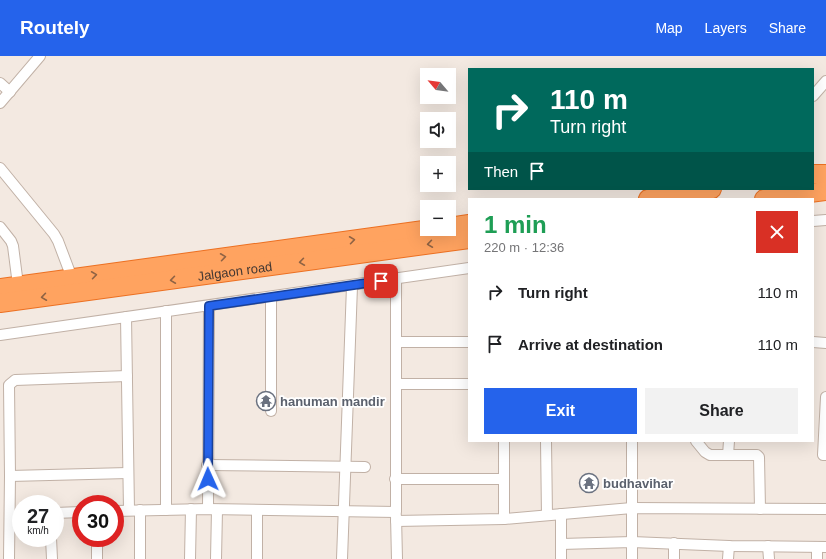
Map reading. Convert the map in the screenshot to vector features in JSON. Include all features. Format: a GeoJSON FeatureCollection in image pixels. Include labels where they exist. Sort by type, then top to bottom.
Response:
{"type":"FeatureCollection","features":[{"type":"Feature","properties":{"kind":"highway"},"geometry":{"type":"LineString","coordinates":[[814,174],[826,174]]}},
{"type":"Feature","properties":{"kind":"highway"},"geometry":{"type":"LineString","coordinates":[[654,198],[706,190]]}},
{"type":"Feature","properties":{"kind":"highway"},"geometry":{"type":"LineString","coordinates":[[772,198],[826,191]]}},
{"type":"Feature","properties":{"kind":"highway"},"geometry":{"type":"LineString","coordinates":[[456,225],[468,224]]}},
{"type":"Feature","properties":{"kind":"highway","name":"Jalgaon road"},"geometry":{"type":"LineString","coordinates":[[0,288],[420,231]]}},
{"type":"Feature","properties":{"kind":"highway","name":"Jalgaon road"},"geometry":{"type":"LineString","coordinates":[[0,303],[468,239]]}},
{"type":"Feature","properties":{"kind":"street"},"geometry":{"type":"LineString","coordinates":[[0,103],[40,56]]}},
{"type":"Feature","properties":{"kind":"street"},"geometry":{"type":"LineString","coordinates":[[814,95],[826,81]]}},
{"type":"Feature","properties":{"kind":"street"},"geometry":{"type":"LineString","coordinates":[[0,83],[10,92]]}},
{"type":"Feature","properties":{"kind":"street"},"geometry":{"type":"LineString","coordinates":[[0,168],[54,234],[72,278]]}},
{"type":"Feature","properties":{"kind":"street"},"geometry":{"type":"LineString","coordinates":[[814,221],[826,220]]}},
{"type":"Feature","properties":{"kind":"street"},"geometry":{"type":"LineString","coordinates":[[0,227],[11,240],[13,246],[18,285]]}},
{"type":"Feature","properties":{"kind":"street"},"geometry":{"type":"LineString","coordinates":[[0,335],[352,286],[468,268]]}},
{"type":"Feature","properties":{"kind":"street"},"geometry":{"type":"LineString","coordinates":[[396,279],[395,479],[397,559]]}},
{"type":"Feature","properties":{"kind":"street"},"geometry":{"type":"LineString","coordinates":[[342,559],[352,286]]}},
{"type":"Feature","properties":{"kind":"street"},"geometry":{"type":"LineString","coordinates":[[271,297],[271,411]]}},
{"type":"Feature","properties":{"kind":"street"},"geometry":{"type":"LineString","coordinates":[[209,306],[207,465],[213,509],[216,559]]}},
{"type":"Feature","properties":{"kind":"street"},"geometry":{"type":"LineString","coordinates":[[166,311],[166,510]]}},
{"type":"Feature","properties":{"kind":"street"},"geometry":{"type":"LineString","coordinates":[[126,318],[129,510]]}},
{"type":"Feature","properties":{"kind":"street"},"geometry":{"type":"LineString","coordinates":[[396,342],[468,342]]}},
{"type":"Feature","properties":{"kind":"street"},"geometry":{"type":"LineString","coordinates":[[814,342],[826,343]]}},
{"type":"Feature","properties":{"kind":"street"},"geometry":{"type":"LineString","coordinates":[[9,559],[9,385],[15,380],[127,376]]}},
{"type":"Feature","properties":{"kind":"street"},"geometry":{"type":"LineString","coordinates":[[396,384],[468,384]]}},
{"type":"Feature","properties":{"kind":"street"},"geometry":{"type":"LineString","coordinates":[[826,397],[823,455],[826,456]]}},
{"type":"Feature","properties":{"kind":"street"},"geometry":{"type":"LineString","coordinates":[[504,442],[504,518]]}},
{"type":"Feature","properties":{"kind":"street"},"geometry":{"type":"LineString","coordinates":[[546,442],[546,515]]}},
{"type":"Feature","properties":{"kind":"street"},"geometry":{"type":"LineString","coordinates":[[632,442],[632,559]]}},
{"type":"Feature","properties":{"kind":"street"},"geometry":{"type":"LineString","coordinates":[[697,442],[705,452],[710,455],[757,455],[760,458],[760,509]]}},
{"type":"Feature","properties":{"kind":"street"},"geometry":{"type":"LineString","coordinates":[[728,442],[728,455]]}},
{"type":"Feature","properties":{"kind":"street"},"geometry":{"type":"LineString","coordinates":[[207,465],[365,466]]}},
{"type":"Feature","properties":{"kind":"street"},"geometry":{"type":"LineString","coordinates":[[10,476],[128,473]]}},
{"type":"Feature","properties":{"kind":"street"},"geometry":{"type":"LineString","coordinates":[[395,479],[504,479]]}},
{"type":"Feature","properties":{"kind":"street"},"geometry":{"type":"LineString","coordinates":[[124,510],[213,509],[344,511],[396,516],[504,518],[632,508],[826,509]]}},
{"type":"Feature","properties":{"kind":"street"},"geometry":{"type":"LineString","coordinates":[[190,559],[192,509]]}},
{"type":"Feature","properties":{"kind":"street"},"geometry":{"type":"LineString","coordinates":[[140,510],[140,559]]}},
{"type":"Feature","properties":{"kind":"street"},"geometry":{"type":"LineString","coordinates":[[257,510],[257,559]]}},
{"type":"Feature","properties":{"kind":"street"},"geometry":{"type":"LineString","coordinates":[[561,514],[561,559]]}},
{"type":"Feature","properties":{"kind":"street"},"geometry":{"type":"LineString","coordinates":[[561,544],[632,542],[729,546],[822,547],[817,559]]}},
{"type":"Feature","properties":{"kind":"street"},"geometry":{"type":"LineString","coordinates":[[674,543],[674,559]]}},
{"type":"Feature","properties":{"kind":"street"},"geometry":{"type":"LineString","coordinates":[[728,559],[729,546]]}},
{"type":"Feature","properties":{"kind":"street"},"geometry":{"type":"LineString","coordinates":[[768,546],[768,559]]}},
{"type":"Feature","properties":{"kind":"street"},"geometry":{"type":"LineString","coordinates":[[51,547],[52,559]]}},
{"type":"Feature","properties":{"kind":"street"},"geometry":{"type":"LineString","coordinates":[[96,547],[97,559]]}},
{"type":"Feature","properties":{"kind":"place","name":"hanuman mandir"},"geometry":{"type":"Point","coordinates":[266,401]}},
{"type":"Feature","properties":{"kind":"place","name":"budhavihar"},"geometry":{"type":"Point","coordinates":[589,483]}},
{"type":"Feature","properties":{"kind":"route"},"geometry":{"type":"LineString","coordinates":[[208,479],[209,306],[381,281]]}}]}
